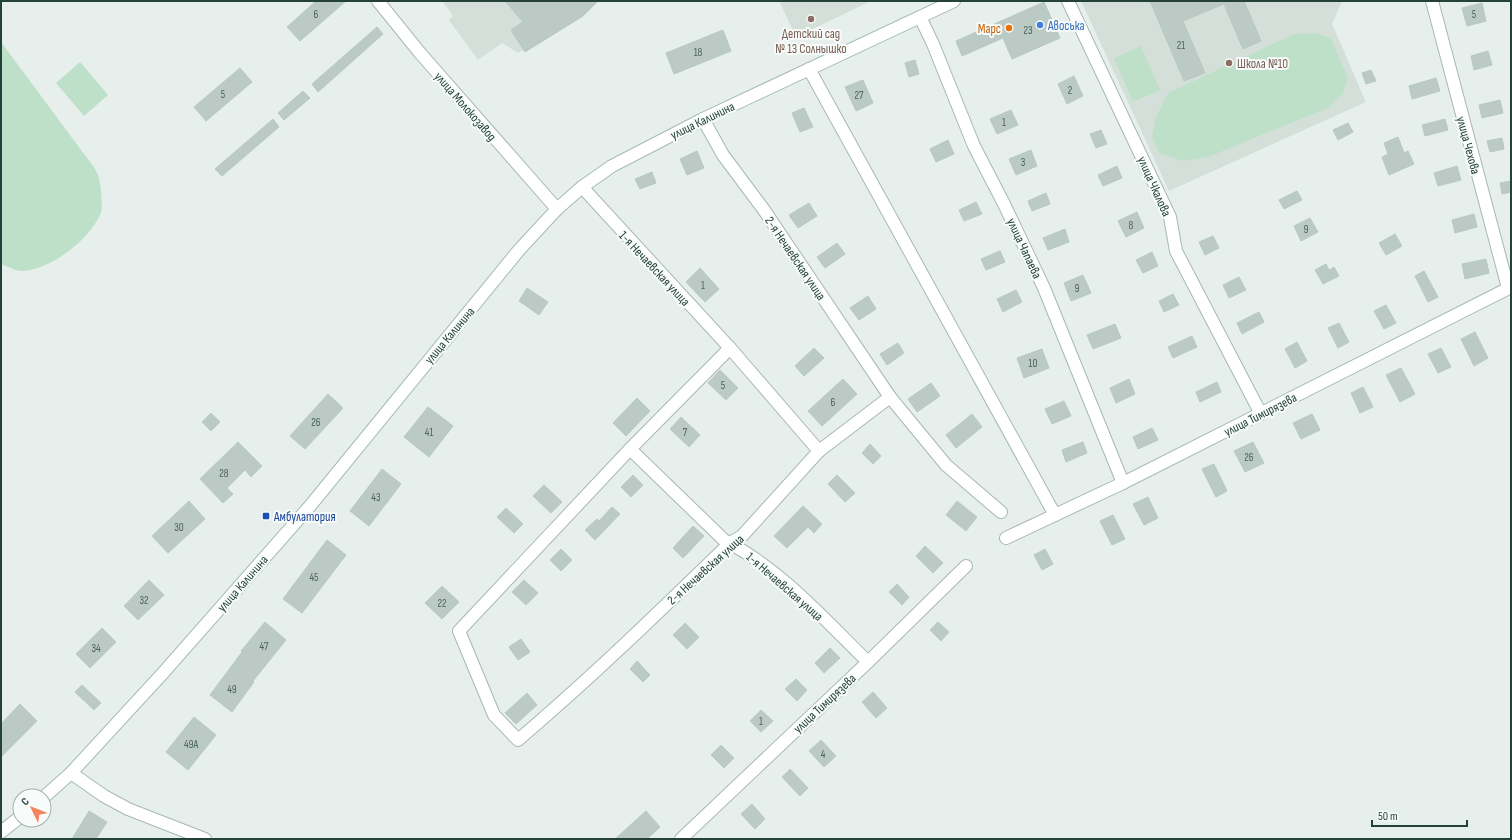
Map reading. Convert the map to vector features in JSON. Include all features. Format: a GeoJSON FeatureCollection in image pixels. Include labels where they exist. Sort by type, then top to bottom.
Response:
{"type":"FeatureCollection","features":[{"type":"Feature","properties":{"kind":"street","name":"улица Молокозавод"},"geometry":{"type":"LineString","coordinates":[[378,1],[420,54],[557,210]]}},
{"type":"Feature","properties":{"kind":"street","name":"улица Калинина"},"geometry":{"type":"LineString","coordinates":[[52,791],[71,773],[163,673],[310,506],[519,250],[557,210],[582,187],[612,166],[704,119],[954,1]]}},
{"type":"Feature","properties":{"kind":"street","name":"улица Чкалова"},"geometry":{"type":"LineString","coordinates":[[1068,1],[1170,217],[1176,251],[1261,414]]}},
{"type":"Feature","properties":{"kind":"street","name":"улица Чехова"},"geometry":{"type":"LineString","coordinates":[[1432,1],[1509,287]]}},
{"type":"Feature","properties":{"kind":"street","name":"улица Чапаева"},"geometry":{"type":"LineString","coordinates":[[920,17],[933,44],[974,146],[1004,204],[1044,288],[1123,483]]}},
{"type":"Feature","properties":{"kind":"street"},"geometry":{"type":"LineString","coordinates":[[809,69],[1055,515]]}},
{"type":"Feature","properties":{"kind":"street","name":"2-я Нечаевская улица"},"geometry":{"type":"LineString","coordinates":[[704,119],[723,155],[764,210],[890,397],[946,465],[1001,512]]}},
{"type":"Feature","properties":{"kind":"street","name":"1-я Нечаевская улица"},"geometry":{"type":"LineString","coordinates":[[582,187],[730,348],[819,450]]}},
{"type":"Feature","properties":{"kind":"street","name":"улица Тимирязева"},"geometry":{"type":"LineString","coordinates":[[1006,538],[1123,483],[1509,287]]}},
{"type":"Feature","properties":{"kind":"street"},"geometry":{"type":"LineString","coordinates":[[630,449],[730,348]]}},
{"type":"Feature","properties":{"kind":"street","name":"2-я Нечаевская улица"},"geometry":{"type":"LineString","coordinates":[[630,449],[459,631],[494,715],[518,740],[609,659],[730,543],[742,536],[796,478],[819,450],[890,397]]}},
{"type":"Feature","properties":{"kind":"street","name":"1-я Нечаевская улица"},"geometry":{"type":"LineString","coordinates":[[630,449],[724,540],[738,546],[778,576],[868,662]]}},
{"type":"Feature","properties":{"kind":"street","name":"улица Тимирязева"},"geometry":{"type":"LineString","coordinates":[[681,839],[868,662],[966,566]]}},
{"type":"Feature","properties":{"kind":"street"},"geometry":{"type":"LineString","coordinates":[[71,773],[104,796],[128,809],[205,839]]}},
{"type":"Feature","properties":{"kind":"street"},"geometry":{"type":"LineString","coordinates":[[1,832],[12,823]]}},
{"type":"Feature","properties":{"kind":"shaded area"},"geometry":{"type":"Polygon","coordinates":[[[442,1],[598,1],[583,16],[525,52],[523,50],[518,53],[502,43],[478,60],[449,20],[453,16],[442,1]]]}},
{"type":"Feature","properties":{"kind":"shaded area","name":"Детский сад № 13 Солнышко"},"geometry":{"type":"Polygon","coordinates":[[[779,1],[871,1],[796,37],[779,1]]]}},
{"type":"Feature","properties":{"kind":"shaded area","name":"Школа №10"},"geometry":{"type":"Polygon","coordinates":[[[1081,1],[1342,1],[1332,24],[1366,102],[1169,191],[1081,1]]]}},
{"type":"Feature","properties":{"kind":"green space"},"geometry":{"type":"Polygon","coordinates":[[[1315,33],[1331,38],[1348,78],[1343,93],[1328,108],[1208,157],[1183,161],[1159,153],[1152,137],[1156,117],[1168,93],[1294,34],[1315,33]]]}},
{"type":"Feature","properties":{"kind":"green space"},"geometry":{"type":"Polygon","coordinates":[[[1,42],[94,167],[100,181],[102,205],[101,213],[96,223],[68,252],[44,266],[32,270],[19,271],[1,264],[1,42]]]}},
{"type":"Feature","properties":{"kind":"green space"},"geometry":{"type":"Polygon","coordinates":[[[1141,46],[1160,90],[1133,102],[1114,58],[1141,46]]]}},
{"type":"Feature","properties":{"kind":"green space"},"geometry":{"type":"Polygon","coordinates":[[[80,62],[108,95],[84,116],[56,83],[80,62]]]}},
{"type":"Feature","properties":{"kind":"building"},"geometry":{"type":"Polygon","coordinates":[[[316,1],[346,1],[300,41],[287,27],[316,1]]]}},
{"type":"Feature","properties":{"kind":"building"},"geometry":{"type":"Polygon","coordinates":[[[505,1],[598,1],[583,16],[525,52],[511,30],[523,22],[505,1]]]}},
{"type":"Feature","properties":{"kind":"building"},"geometry":{"type":"Polygon","coordinates":[[[1150,1],[1244,1],[1261,41],[1243,49],[1224,4],[1183,21],[1205,73],[1184,81],[1150,1]]]}},
{"type":"Feature","properties":{"kind":"building"},"geometry":{"type":"Polygon","coordinates":[[[1044,2],[1060,38],[1012,59],[1003,38],[962,56],[956,41],[1044,2]]]}},
{"type":"Feature","properties":{"kind":"building"},"geometry":{"type":"Polygon","coordinates":[[[1482,3],[1486,21],[1467,26],[1462,8],[1482,3]]]}},
{"type":"Feature","properties":{"kind":"building"},"geometry":{"type":"Polygon","coordinates":[[[377,27],[383,34],[318,92],[312,84],[377,27]]]}},
{"type":"Feature","properties":{"kind":"building"},"geometry":{"type":"Polygon","coordinates":[[[723,30],[731,51],[674,74],[666,53],[723,30]]]}},
{"type":"Feature","properties":{"kind":"building"},"geometry":{"type":"Polygon","coordinates":[[[1488,51],[1492,65],[1474,70],[1471,56],[1488,51]]]}},
{"type":"Feature","properties":{"kind":"building"},"geometry":{"type":"Polygon","coordinates":[[[915,60],[919,74],[909,77],[905,63],[915,60]]]}},
{"type":"Feature","properties":{"kind":"building"},"geometry":{"type":"Polygon","coordinates":[[[240,68],[252,82],[206,121],[194,107],[240,68]]]}},
{"type":"Feature","properties":{"kind":"building"},"geometry":{"type":"Polygon","coordinates":[[[1371,70],[1376,81],[1366,84],[1362,73],[1371,70]]]}},
{"type":"Feature","properties":{"kind":"building"},"geometry":{"type":"Polygon","coordinates":[[[1074,76],[1083,96],[1067,104],[1058,84],[1074,76]]]}},
{"type":"Feature","properties":{"kind":"building"},"geometry":{"type":"Polygon","coordinates":[[[1436,78],[1440,91],[1412,99],[1409,86],[1436,78]]]}},
{"type":"Feature","properties":{"kind":"building"},"geometry":{"type":"Polygon","coordinates":[[[863,80],[873,103],[856,111],[845,87],[863,80]]]}},
{"type":"Feature","properties":{"kind":"building"},"geometry":{"type":"Polygon","coordinates":[[[303,91],[310,98],[284,120],[278,113],[303,91]]]}},
{"type":"Feature","properties":{"kind":"building"},"geometry":{"type":"Polygon","coordinates":[[[1500,100],[1503,113],[1482,118],[1479,105],[1500,100]]]}},
{"type":"Feature","properties":{"kind":"building"},"geometry":{"type":"Polygon","coordinates":[[[804,108],[813,127],[800,132],[792,113],[804,108]]]}},
{"type":"Feature","properties":{"kind":"building"},"geometry":{"type":"Polygon","coordinates":[[[1011,110],[1018,125],[997,134],[990,119],[1011,110]]]}},
{"type":"Feature","properties":{"kind":"building"},"geometry":{"type":"Polygon","coordinates":[[[273,119],[279,127],[222,176],[215,169],[273,119]]]}},
{"type":"Feature","properties":{"kind":"building"},"geometry":{"type":"Polygon","coordinates":[[[1445,119],[1448,130],[1425,136],[1422,125],[1445,119]]]}},
{"type":"Feature","properties":{"kind":"building"},"geometry":{"type":"Polygon","coordinates":[[[1348,123],[1353,132],[1338,140],[1333,130],[1348,123]]]}},
{"type":"Feature","properties":{"kind":"building"},"geometry":{"type":"Polygon","coordinates":[[[1101,130],[1107,144],[1096,148],[1090,134],[1101,130]]]}},
{"type":"Feature","properties":{"kind":"building"},"geometry":{"type":"Polygon","coordinates":[[[1398,137],[1404,153],[1408,151],[1414,164],[1389,175],[1382,157],[1388,154],[1384,143],[1398,137]]]}},
{"type":"Feature","properties":{"kind":"building"},"geometry":{"type":"Polygon","coordinates":[[[1502,138],[1504,149],[1490,152],[1487,141],[1502,138]]]}},
{"type":"Feature","properties":{"kind":"building"},"geometry":{"type":"Polygon","coordinates":[[[948,140],[954,154],[936,162],[930,149],[948,140]]]}},
{"type":"Feature","properties":{"kind":"building"},"geometry":{"type":"Polygon","coordinates":[[[1031,150],[1037,166],[1016,175],[1009,159],[1031,150]]]}},
{"type":"Feature","properties":{"kind":"building"},"geometry":{"type":"Polygon","coordinates":[[[697,151],[704,168],[687,175],[680,159],[697,151]]]}},
{"type":"Feature","properties":{"kind":"building"},"geometry":{"type":"Polygon","coordinates":[[[1117,166],[1122,178],[1103,186],[1098,175],[1117,166]]]}},
{"type":"Feature","properties":{"kind":"building"},"geometry":{"type":"Polygon","coordinates":[[[1457,166],[1461,180],[1438,186],[1434,173],[1457,166]]]}},
{"type":"Feature","properties":{"kind":"building"},"geometry":{"type":"Polygon","coordinates":[[[652,172],[656,183],[640,189],[635,179],[652,172]]]}},
{"type":"Feature","properties":{"kind":"building"},"geometry":{"type":"Polygon","coordinates":[[[1511,181],[1511,192],[1502,194],[1500,183],[1511,181]]]}},
{"type":"Feature","properties":{"kind":"building"},"geometry":{"type":"Polygon","coordinates":[[[1297,191],[1302,200],[1284,209],[1279,200],[1297,191]]]}},
{"type":"Feature","properties":{"kind":"building"},"geometry":{"type":"Polygon","coordinates":[[[1046,193],[1050,204],[1032,211],[1028,201],[1046,193]]]}},
{"type":"Feature","properties":{"kind":"building"},"geometry":{"type":"Polygon","coordinates":[[[976,202],[982,214],[964,221],[959,210],[976,202]]]}},
{"type":"Feature","properties":{"kind":"building"},"geometry":{"type":"Polygon","coordinates":[[[809,203],[817,216],[798,228],[789,215],[809,203]]]}},
{"type":"Feature","properties":{"kind":"building"},"geometry":{"type":"Polygon","coordinates":[[[1137,212],[1144,228],[1126,237],[1118,221],[1137,212]]]}},
{"type":"Feature","properties":{"kind":"building"},"geometry":{"type":"Polygon","coordinates":[[[1474,214],[1477,227],[1455,233],[1452,220],[1474,214]]]}},
{"type":"Feature","properties":{"kind":"building"},"geometry":{"type":"Polygon","coordinates":[[[1310,218],[1318,232],[1301,241],[1294,226],[1310,218]]]}},
{"type":"Feature","properties":{"kind":"building"},"geometry":{"type":"Polygon","coordinates":[[[1065,229],[1069,242],[1048,250],[1043,238],[1065,229]]]}},
{"type":"Feature","properties":{"kind":"building"},"geometry":{"type":"Polygon","coordinates":[[[1395,234],[1402,246],[1386,255],[1379,243],[1395,234]]]}},
{"type":"Feature","properties":{"kind":"building"},"geometry":{"type":"Polygon","coordinates":[[[1213,236],[1219,248],[1205,255],[1199,242],[1213,236]]]}},
{"type":"Feature","properties":{"kind":"building"},"geometry":{"type":"Polygon","coordinates":[[[837,243],[845,254],[825,268],[817,257],[837,243]]]}},
{"type":"Feature","properties":{"kind":"building"},"geometry":{"type":"Polygon","coordinates":[[[1000,251],[1005,262],[986,270],[981,259],[1000,251]]]}},
{"type":"Feature","properties":{"kind":"building"},"geometry":{"type":"Polygon","coordinates":[[[1152,252],[1158,266],[1143,273],[1136,260],[1152,252]]]}},
{"type":"Feature","properties":{"kind":"building"},"geometry":{"type":"Polygon","coordinates":[[[1486,259],[1489,273],[1465,279],[1462,264],[1486,259]]]}},
{"type":"Feature","properties":{"kind":"building"},"geometry":{"type":"Polygon","coordinates":[[[1326,264],[1329,270],[1334,267],[1339,276],[1323,284],[1315,270],[1326,264]]]}},
{"type":"Feature","properties":{"kind":"building"},"geometry":{"type":"Polygon","coordinates":[[[700,268],[719,289],[705,302],[686,282],[700,268]]]}},
{"type":"Feature","properties":{"kind":"building"},"geometry":{"type":"Polygon","coordinates":[[[1424,271],[1438,297],[1428,302],[1415,276],[1424,271]]]}},
{"type":"Feature","properties":{"kind":"building"},"geometry":{"type":"Polygon","coordinates":[[[1083,275],[1091,293],[1071,301],[1064,283],[1083,275]]]}},
{"type":"Feature","properties":{"kind":"building"},"geometry":{"type":"Polygon","coordinates":[[[1239,277],[1246,290],[1229,298],[1223,285],[1239,277]]]}},
{"type":"Feature","properties":{"kind":"building"},"geometry":{"type":"Polygon","coordinates":[[[527,288],[548,302],[539,315],[519,301],[527,288]]]}},
{"type":"Feature","properties":{"kind":"building"},"geometry":{"type":"Polygon","coordinates":[[[1016,290],[1022,302],[1003,312],[997,299],[1016,290]]]}},
{"type":"Feature","properties":{"kind":"building"},"geometry":{"type":"Polygon","coordinates":[[[1173,294],[1179,305],[1164,312],[1159,301],[1173,294]]]}},
{"type":"Feature","properties":{"kind":"building"},"geometry":{"type":"Polygon","coordinates":[[[868,296],[876,309],[859,320],[850,308],[868,296]]]}},
{"type":"Feature","properties":{"kind":"building"},"geometry":{"type":"Polygon","coordinates":[[[1386,305],[1396,323],[1384,329],[1374,311],[1386,305]]]}},
{"type":"Feature","properties":{"kind":"building"},"geometry":{"type":"Polygon","coordinates":[[[1259,312],[1264,322],[1242,334],[1237,323],[1259,312]]]}},
{"type":"Feature","properties":{"kind":"building"},"geometry":{"type":"Polygon","coordinates":[[[1339,323],[1349,342],[1338,348],[1328,328],[1339,323]]]}},
{"type":"Feature","properties":{"kind":"building"},"geometry":{"type":"Polygon","coordinates":[[[1115,324],[1121,338],[1093,349],[1087,335],[1115,324]]]}},
{"type":"Feature","properties":{"kind":"building"},"geometry":{"type":"Polygon","coordinates":[[[1475,332],[1488,358],[1474,366],[1461,339],[1475,332]]]}},
{"type":"Feature","properties":{"kind":"building"},"geometry":{"type":"Polygon","coordinates":[[[1192,336],[1197,347],[1173,358],[1168,347],[1192,336]]]}},
{"type":"Feature","properties":{"kind":"building"},"geometry":{"type":"Polygon","coordinates":[[[1297,342],[1307,361],[1295,368],[1285,349],[1297,342]]]}},
{"type":"Feature","properties":{"kind":"building"},"geometry":{"type":"Polygon","coordinates":[[[898,343],[904,353],[887,365],[880,354],[898,343]]]}},
{"type":"Feature","properties":{"kind":"building"},"geometry":{"type":"Polygon","coordinates":[[[814,348],[824,358],[804,376],[795,366],[814,348]]]}},
{"type":"Feature","properties":{"kind":"building"},"geometry":{"type":"Polygon","coordinates":[[[1441,348],[1451,367],[1438,373],[1428,354],[1441,348]]]}},
{"type":"Feature","properties":{"kind":"building"},"geometry":{"type":"Polygon","coordinates":[[[1042,349],[1049,368],[1024,378],[1017,358],[1042,349]]]}},
{"type":"Feature","properties":{"kind":"building"},"geometry":{"type":"Polygon","coordinates":[[[1401,368],[1415,394],[1400,402],[1386,375],[1401,368]]]}},
{"type":"Feature","properties":{"kind":"building"},"geometry":{"type":"Polygon","coordinates":[[[720,370],[738,388],[726,400],[708,383],[720,370]]]}},
{"type":"Feature","properties":{"kind":"building"},"geometry":{"type":"Polygon","coordinates":[[[843,379],[857,394],[822,426],[808,411],[843,379]]]}},
{"type":"Feature","properties":{"kind":"building"},"geometry":{"type":"Polygon","coordinates":[[[1129,379],[1135,394],[1116,403],[1110,388],[1129,379]]]}},
{"type":"Feature","properties":{"kind":"building"},"geometry":{"type":"Polygon","coordinates":[[[1217,382],[1221,392],[1200,402],[1196,392],[1217,382]]]}},
{"type":"Feature","properties":{"kind":"building"},"geometry":{"type":"Polygon","coordinates":[[[931,383],[940,396],[917,412],[908,399],[931,383]]]}},
{"type":"Feature","properties":{"kind":"building"},"geometry":{"type":"Polygon","coordinates":[[[1363,387],[1373,407],[1360,413],[1351,393],[1363,387]]]}},
{"type":"Feature","properties":{"kind":"building"},"geometry":{"type":"Polygon","coordinates":[[[328,394],[343,408],[305,449],[290,436],[328,394]]]}},
{"type":"Feature","properties":{"kind":"building"},"geometry":{"type":"Polygon","coordinates":[[[637,398],[650,411],[626,436],[613,423],[637,398]]]}},
{"type":"Feature","properties":{"kind":"building"},"geometry":{"type":"Polygon","coordinates":[[[1064,401],[1071,416],[1052,424],[1045,409],[1064,401]]]}},
{"type":"Feature","properties":{"kind":"building"},"geometry":{"type":"Polygon","coordinates":[[[428,407],[453,426],[429,457],[404,437],[428,407]]]}},
{"type":"Feature","properties":{"kind":"building"},"geometry":{"type":"Polygon","coordinates":[[[211,413],[220,422],[211,431],[202,422],[211,413]]]}},
{"type":"Feature","properties":{"kind":"building"},"geometry":{"type":"Polygon","coordinates":[[[972,414],[982,427],[956,448],[946,435],[972,414]]]}},
{"type":"Feature","properties":{"kind":"building"},"geometry":{"type":"Polygon","coordinates":[[[1312,414],[1320,430],[1301,439],[1293,423],[1312,414]]]}},
{"type":"Feature","properties":{"kind":"building"},"geometry":{"type":"Polygon","coordinates":[[[681,417],[700,435],[689,447],[670,429],[681,417]]]}},
{"type":"Feature","properties":{"kind":"building"},"geometry":{"type":"Polygon","coordinates":[[[1152,428],[1158,440],[1138,449],[1133,437],[1152,428]]]}},
{"type":"Feature","properties":{"kind":"building"},"geometry":{"type":"Polygon","coordinates":[[[238,442],[262,466],[251,477],[245,470],[227,488],[233,494],[223,503],[200,479],[238,442]]]}},
{"type":"Feature","properties":{"kind":"building"},"geometry":{"type":"Polygon","coordinates":[[[1083,442],[1087,453],[1066,462],[1062,450],[1083,442]]]}},
{"type":"Feature","properties":{"kind":"building"},"geometry":{"type":"Polygon","coordinates":[[[1253,442],[1264,463],[1245,472],[1234,451],[1253,442]]]}},
{"type":"Feature","properties":{"kind":"building"},"geometry":{"type":"Polygon","coordinates":[[[870,444],[881,456],[873,464],[862,453],[870,444]]]}},
{"type":"Feature","properties":{"kind":"building"},"geometry":{"type":"Polygon","coordinates":[[[1214,464],[1227,491],[1216,497],[1202,469],[1214,464]]]}},
{"type":"Feature","properties":{"kind":"building"},"geometry":{"type":"Polygon","coordinates":[[[382,469],[401,484],[369,526],[350,511],[382,469]]]}},
{"type":"Feature","properties":{"kind":"building"},"geometry":{"type":"Polygon","coordinates":[[[633,475],[643,485],[631,497],[621,487],[633,475]]]}},
{"type":"Feature","properties":{"kind":"building"},"geometry":{"type":"Polygon","coordinates":[[[837,475],[855,493],[845,502],[828,484],[837,475]]]}},
{"type":"Feature","properties":{"kind":"building"},"geometry":{"type":"Polygon","coordinates":[[[544,485],[562,502],[551,513],[533,496],[544,485]]]}},
{"type":"Feature","properties":{"kind":"building"},"geometry":{"type":"Polygon","coordinates":[[[1148,497],[1158,518],[1144,525],[1133,504],[1148,497]]]}},
{"type":"Feature","properties":{"kind":"building"},"geometry":{"type":"Polygon","coordinates":[[[189,501],[205,519],[168,553],[152,536],[189,501]]]}},
{"type":"Feature","properties":{"kind":"building"},"geometry":{"type":"Polygon","coordinates":[[[957,501],[977,517],[966,531],[946,515],[957,501]]]}},
{"type":"Feature","properties":{"kind":"building"},"geometry":{"type":"Polygon","coordinates":[[[803,506],[822,524],[814,533],[808,527],[787,548],[774,536],[803,506]]]}},
{"type":"Feature","properties":{"kind":"building"},"geometry":{"type":"Polygon","coordinates":[[[612,507],[620,514],[595,540],[585,530],[597,519],[599,521],[612,507]]]}},
{"type":"Feature","properties":{"kind":"building"},"geometry":{"type":"Polygon","coordinates":[[[506,508],[523,524],[514,533],[497,517],[506,508]]]}},
{"type":"Feature","properties":{"kind":"building"},"geometry":{"type":"Polygon","coordinates":[[[1113,515],[1125,539],[1112,545],[1100,521],[1113,515]]]}},
{"type":"Feature","properties":{"kind":"building"},"geometry":{"type":"Polygon","coordinates":[[[693,526],[704,536],[683,558],[673,548],[693,526]]]}},
{"type":"Feature","properties":{"kind":"building"},"geometry":{"type":"Polygon","coordinates":[[[327,540],[346,555],[302,613],[283,599],[327,540]]]}},
{"type":"Feature","properties":{"kind":"building"},"geometry":{"type":"Polygon","coordinates":[[[925,546],[943,563],[933,573],[916,556],[925,546]]]}},
{"type":"Feature","properties":{"kind":"building"},"geometry":{"type":"Polygon","coordinates":[[[561,549],[572,560],[561,571],[550,560],[561,549]]]}},
{"type":"Feature","properties":{"kind":"building"},"geometry":{"type":"Polygon","coordinates":[[[1045,549],[1053,564],[1042,570],[1034,555],[1045,549]]]}},
{"type":"Feature","properties":{"kind":"building"},"geometry":{"type":"Polygon","coordinates":[[[149,580],[164,595],[138,620],[124,606],[149,580]]]}},
{"type":"Feature","properties":{"kind":"building"},"geometry":{"type":"Polygon","coordinates":[[[524,580],[538,593],[526,605],[512,592],[524,580]]]}},
{"type":"Feature","properties":{"kind":"building"},"geometry":{"type":"Polygon","coordinates":[[[897,584],[909,597],[902,605],[889,592],[897,584]]]}},
{"type":"Feature","properties":{"kind":"building"},"geometry":{"type":"Polygon","coordinates":[[[442,586],[459,602],[442,619],[425,603],[442,586]]]}},
{"type":"Feature","properties":{"kind":"building"},"geometry":{"type":"Polygon","coordinates":[[[265,622],[286,640],[253,681],[254,682],[232,712],[210,695],[242,652],[241,651],[265,622]]]}},
{"type":"Feature","properties":{"kind":"building"},"geometry":{"type":"Polygon","coordinates":[[[938,622],[949,632],[941,641],[930,630],[938,622]]]}},
{"type":"Feature","properties":{"kind":"building"},"geometry":{"type":"Polygon","coordinates":[[[685,623],[699,637],[687,649],[673,635],[685,623]]]}},
{"type":"Feature","properties":{"kind":"building"},"geometry":{"type":"Polygon","coordinates":[[[102,628],[116,642],[90,668],[76,654],[102,628]]]}},
{"type":"Feature","properties":{"kind":"building"},"geometry":{"type":"Polygon","coordinates":[[[521,639],[530,652],[518,660],[509,647],[521,639]]]}},
{"type":"Feature","properties":{"kind":"building"},"geometry":{"type":"Polygon","coordinates":[[[830,648],[840,658],[824,673],[815,663],[830,648]]]}},
{"type":"Feature","properties":{"kind":"building"},"geometry":{"type":"Polygon","coordinates":[[[637,661],[650,675],[643,682],[630,669],[637,661]]]}},
{"type":"Feature","properties":{"kind":"building"},"geometry":{"type":"Polygon","coordinates":[[[796,679],[807,690],[797,701],[785,689],[796,679]]]}},
{"type":"Feature","properties":{"kind":"building"},"geometry":{"type":"Polygon","coordinates":[[[82,685],[101,703],[94,710],[75,692],[82,685]]]}},
{"type":"Feature","properties":{"kind":"building"},"geometry":{"type":"Polygon","coordinates":[[[873,692],[887,708],[876,718],[862,702],[873,692]]]}},
{"type":"Feature","properties":{"kind":"building"},"geometry":{"type":"Polygon","coordinates":[[[527,693],[537,705],[516,724],[505,713],[527,693]]]}},
{"type":"Feature","properties":{"kind":"building"},"geometry":{"type":"Polygon","coordinates":[[[20,704],[37,721],[1,757],[1,724],[20,704]]]}},
{"type":"Feature","properties":{"kind":"building"},"geometry":{"type":"Polygon","coordinates":[[[761,710],[773,721],[761,732],[750,721],[761,710]]]}},
{"type":"Feature","properties":{"kind":"building"},"geometry":{"type":"Polygon","coordinates":[[[194,717],[216,735],[188,770],[166,752],[194,717]]]}},
{"type":"Feature","properties":{"kind":"building"},"geometry":{"type":"Polygon","coordinates":[[[821,740],[836,756],[824,767],[809,751],[821,740]]]}},
{"type":"Feature","properties":{"kind":"building"},"geometry":{"type":"Polygon","coordinates":[[[721,745],[734,758],[724,768],[711,755],[721,745]]]}},
{"type":"Feature","properties":{"kind":"building"},"geometry":{"type":"Polygon","coordinates":[[[790,769],[808,788],[800,796],[782,777],[790,769]]]}},
{"type":"Feature","properties":{"kind":"building"},"geometry":{"type":"Polygon","coordinates":[[[752,804],[765,819],[755,829],[741,814],[752,804]]]}},
{"type":"Feature","properties":{"kind":"building"},"geometry":{"type":"Polygon","coordinates":[[[89,811],[107,822],[96,839],[72,839],[89,811]]]}},
{"type":"Feature","properties":{"kind":"building"},"geometry":{"type":"Polygon","coordinates":[[[646,811],[660,827],[647,839],[615,839],[646,811]]]}},
{"type":"Feature","properties":{"kind":"place","name":"Детский сад № 13 Солнышко"},"geometry":{"type":"Point","coordinates":[811,19]}},
{"type":"Feature","properties":{"kind":"place","name":"Авоська"},"geometry":{"type":"Point","coordinates":[1040,25]}},
{"type":"Feature","properties":{"kind":"place","name":"Марс"},"geometry":{"type":"Point","coordinates":[1009,28]}},
{"type":"Feature","properties":{"kind":"place","name":"Школа №10"},"geometry":{"type":"Point","coordinates":[1229,63]}},
{"type":"Feature","properties":{"kind":"place","name":"Амбулатория"},"geometry":{"type":"Point","coordinates":[266,516]}}]}
